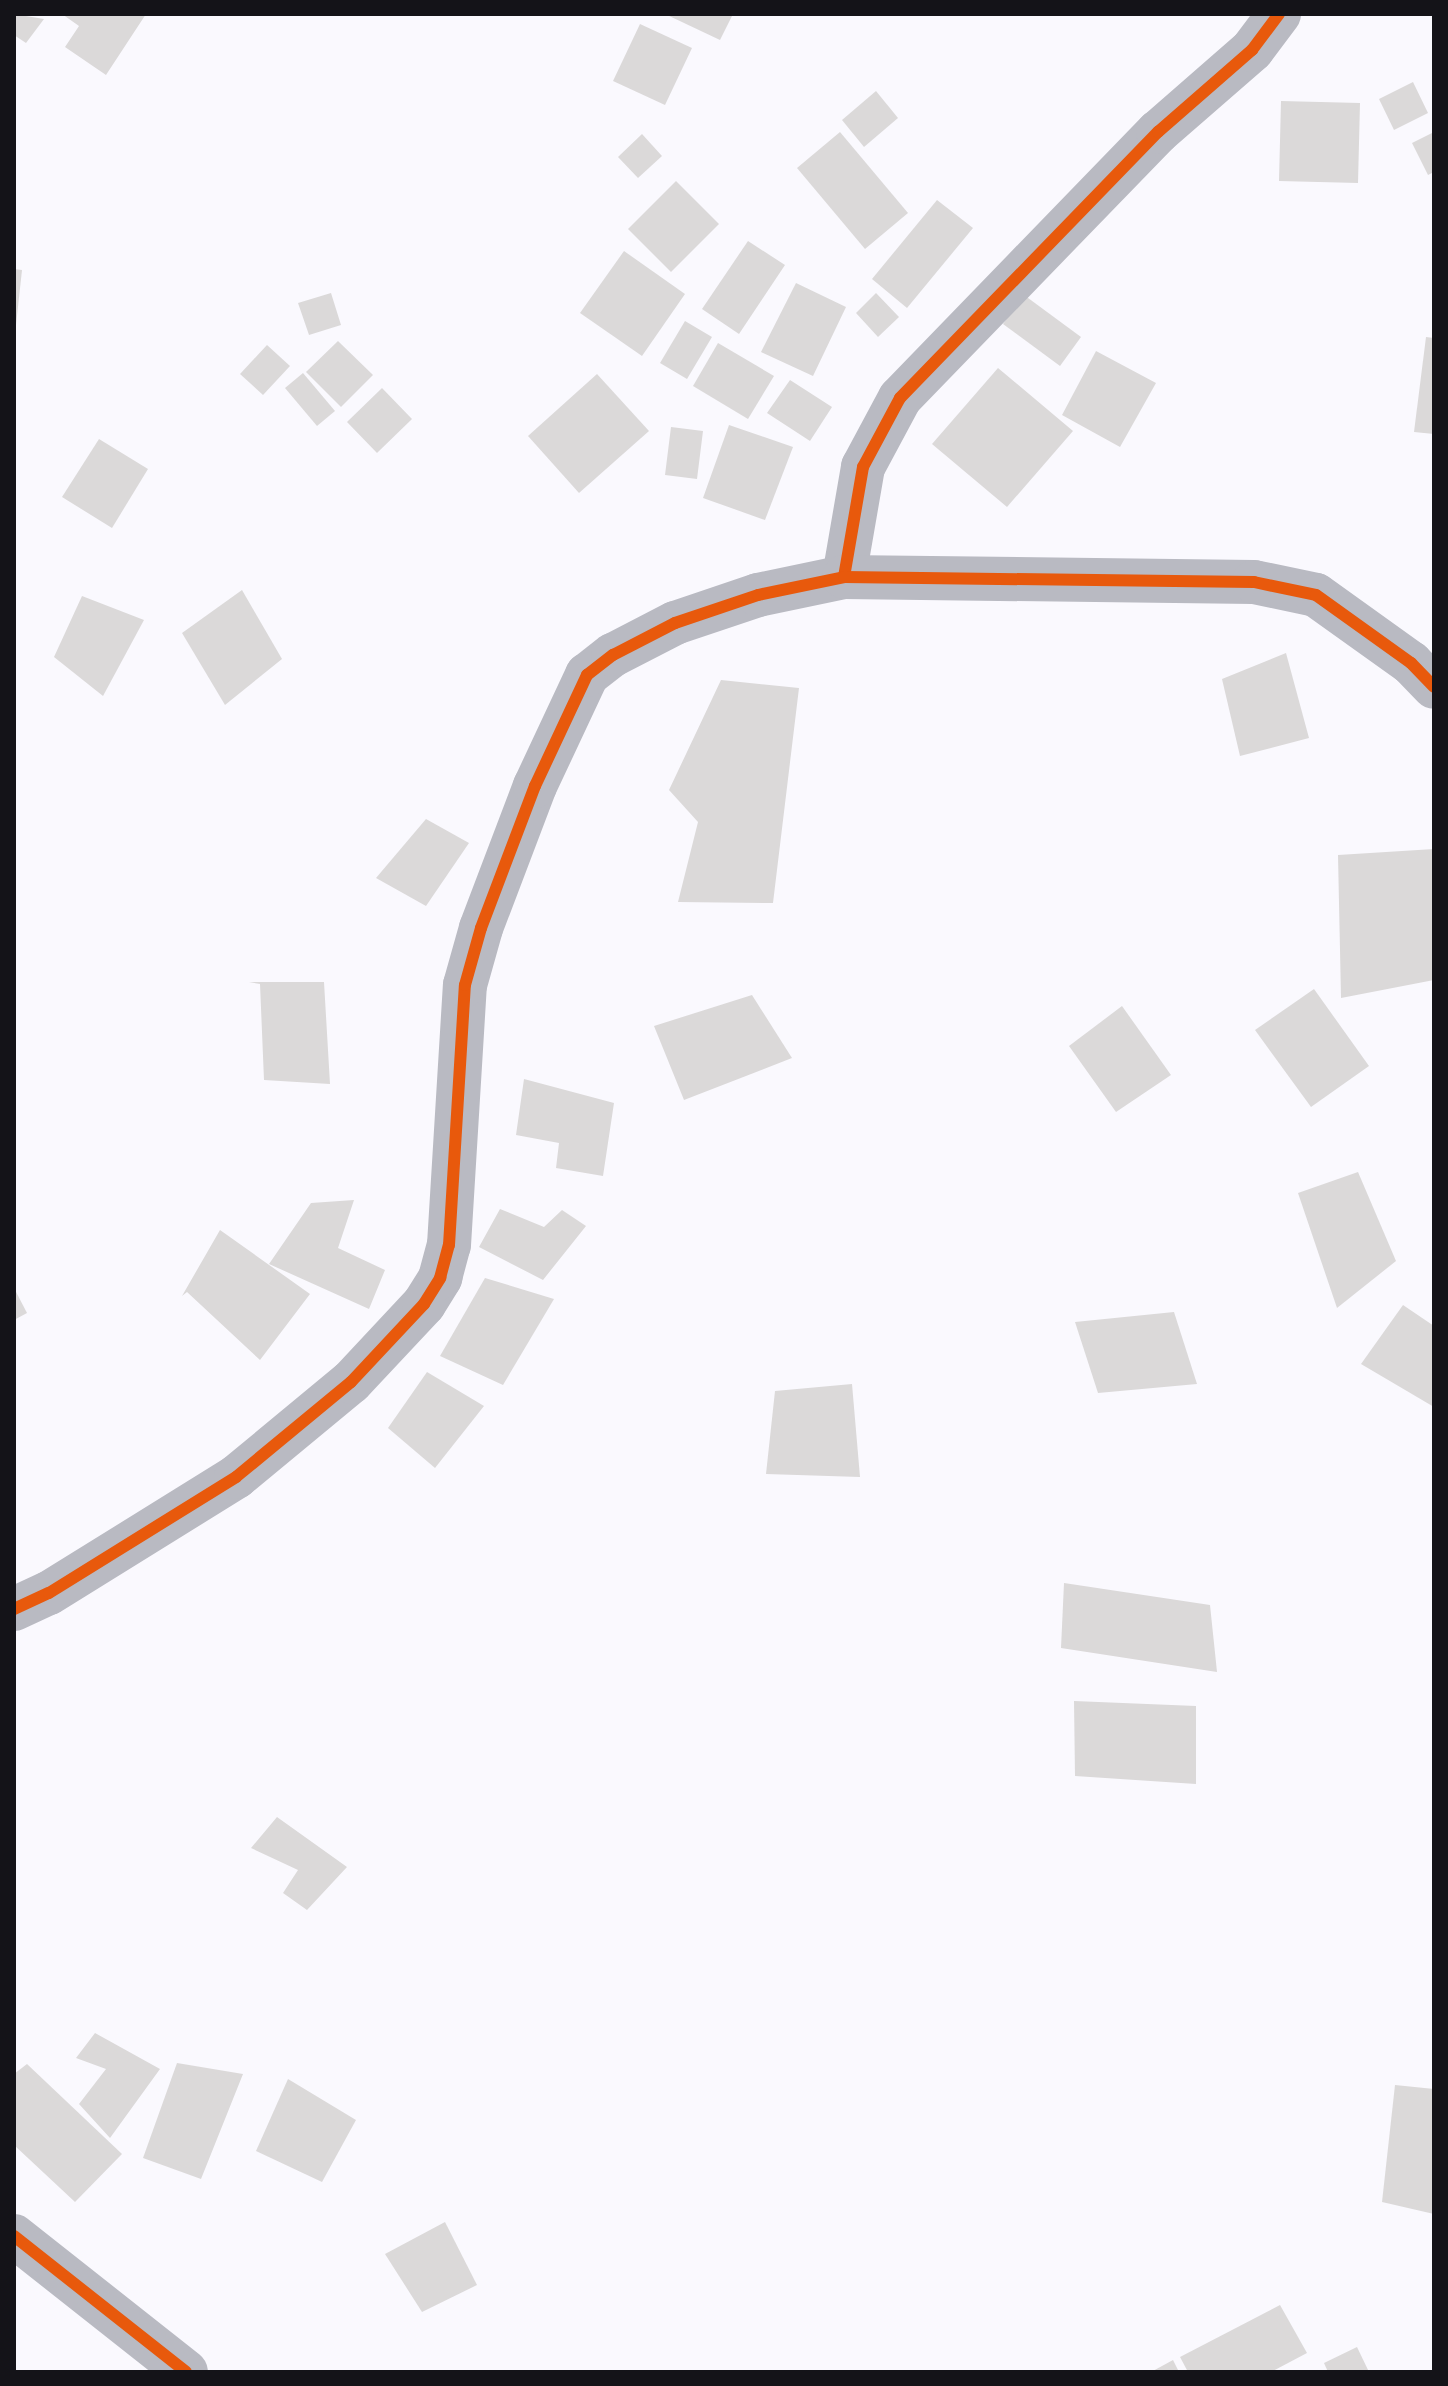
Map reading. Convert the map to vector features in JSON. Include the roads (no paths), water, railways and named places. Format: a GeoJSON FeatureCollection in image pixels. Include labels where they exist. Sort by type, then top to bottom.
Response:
{"type":"FeatureCollection","features":[{"type":"Feature","properties":{"kind":"street"},"geometry":{"type":"LineString","coordinates":[[844,577],[863,467],[900,398],[1158,132],[1252,50],[1279,14]]}},
{"type":"Feature","properties":{"kind":"street"},"geometry":{"type":"LineString","coordinates":[[14,1609],[49,1593],[236,1477],[351,1382],[424,1304],[440,1278],[449,1245],[465,985],[535,786],[587,675],[613,655],[675,623],[758,595],[844,577],[1281,584],[1316,595],[1411,663],[1434,687]]}},
{"type":"Feature","properties":{"kind":"street"},"geometry":{"type":"LineString","coordinates":[[14,2236],[186,2372]]}}]}
